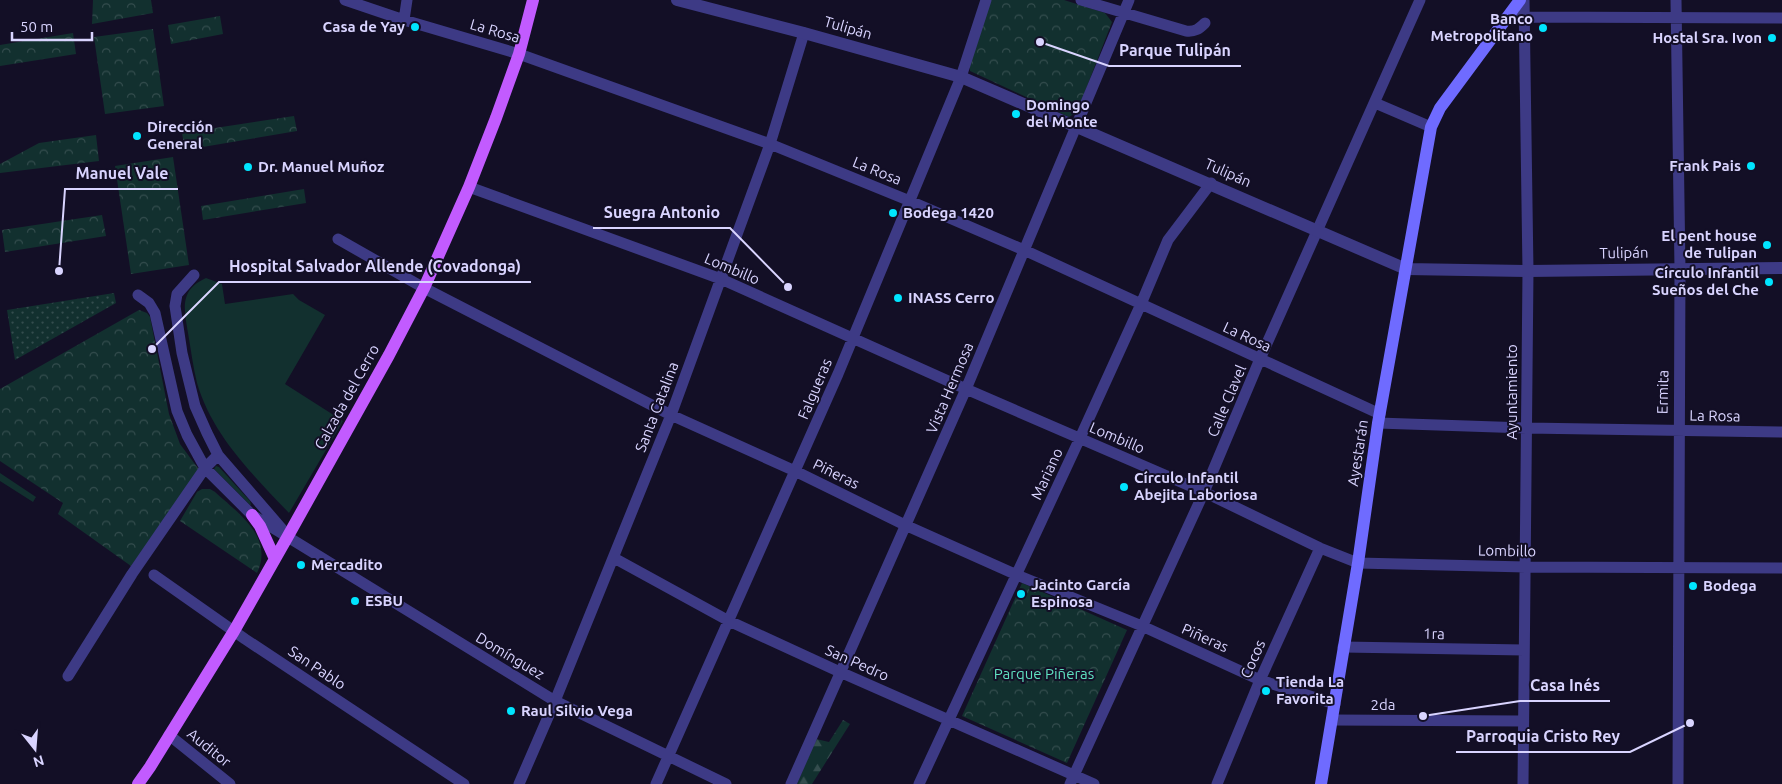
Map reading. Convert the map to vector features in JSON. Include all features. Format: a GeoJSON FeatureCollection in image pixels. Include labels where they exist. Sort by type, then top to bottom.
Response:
{"type":"FeatureCollection","features":[{"type":"Feature","properties":{"kind":"main road","name":"Calzada del Cerro"},"geometry":{"type":"LineString","coordinates":[[138,784],[234,631],[389,355],[424,288],[469,187],[519,54],[532,0]]}},
{"type":"Feature","properties":{"kind":"main road","name":"Ayestarán"},"geometry":{"type":"LineString","coordinates":[[1321,784],[1358,563],[1379,418],[1431,127],[1440,108],[1520,0]]}},
{"type":"Feature","properties":{"kind":"main road"},"geometry":{"type":"LineString","coordinates":[[252,515],[260,526],[275,559]]}},
{"type":"Feature","properties":{"kind":"street","name":"La Rosa"},"geometry":{"type":"LineString","coordinates":[[345,0],[404,20],[519,54],[770,144],[910,200],[1141,304],[1379,418],[1527,428],[1782,432]]}},
{"type":"Feature","properties":{"kind":"street"},"geometry":{"type":"LineString","coordinates":[[404,20],[407,0]]}},
{"type":"Feature","properties":{"kind":"street","name":"Tulipán"},"geometry":{"type":"LineString","coordinates":[[677,0],[961,77],[1406,269],[1528,271],[1782,268]]}},
{"type":"Feature","properties":{"kind":"street","name":"Falgueras"},"geometry":{"type":"LineString","coordinates":[[656,784],[838,374],[961,77],[986,0]]}},
{"type":"Feature","properties":{"kind":"street"},"geometry":{"type":"LineString","coordinates":[[1081,0],[1186,31],[1194,32],[1205,23]]}},
{"type":"Feature","properties":{"kind":"street","name":"Vista Hermosa"},"geometry":{"type":"LineString","coordinates":[[791,784],[966,389],[1129,0]]}},
{"type":"Feature","properties":{"kind":"street","name":"Calle Clavel"},"geometry":{"type":"LineString","coordinates":[[1072,779],[1204,492],[1317,230],[1420,0]]}},
{"type":"Feature","properties":{"kind":"street","name":"Ayuntamiento"},"geometry":{"type":"LineString","coordinates":[[1523,784],[1528,271],[1524,0]]}},
{"type":"Feature","properties":{"kind":"street","name":"Ermita"},"geometry":{"type":"LineString","coordinates":[[1676,0],[1680,269],[1678,784]]}},
{"type":"Feature","properties":{"kind":"street"},"geometry":{"type":"LineString","coordinates":[[1508,17],[1782,18]]}},
{"type":"Feature","properties":{"kind":"street","name":"Santa Catalina"},"geometry":{"type":"LineString","coordinates":[[519,784],[614,558],[671,415],[770,144],[804,33]]}},
{"type":"Feature","properties":{"kind":"street"},"geometry":{"type":"LineString","coordinates":[[1375,103],[1431,127]]}},
{"type":"Feature","properties":{"kind":"street","name":"Mariano"},"geometry":{"type":"LineString","coordinates":[[919,784],[1080,438],[1168,240],[1211,184]]}},
{"type":"Feature","properties":{"kind":"street","name":"Lombillo"},"geometry":{"type":"LineString","coordinates":[[469,187],[721,279],[966,389],[1204,492],[1320,548],[1358,563],[1678,569],[1782,568]]}},
{"type":"Feature","properties":{"kind":"street","name":"Piñeras"},"geometry":{"type":"LineString","coordinates":[[338,239],[424,288],[671,415],[795,471],[905,525],[1017,575],[1142,626],[1260,680],[1335,704]]}},
{"type":"Feature","properties":{"kind":"street","name":"Domínguez"},"geometry":{"type":"LineString","coordinates":[[194,275],[177,294],[174,306],[188,384],[206,433],[218,455],[288,536],[300,546],[555,701],[726,784]]}},
{"type":"Feature","properties":{"kind":"street","name":"Domínguez"},"geometry":{"type":"LineString","coordinates":[[138,295],[149,303],[155,313],[177,411],[187,435],[205,468],[252,515],[288,536]]}},
{"type":"Feature","properties":{"kind":"street"},"geometry":{"type":"LineString","coordinates":[[68,676],[132,574],[205,468],[218,455]]}},
{"type":"Feature","properties":{"kind":"street","name":"Cocos"},"geometry":{"type":"LineString","coordinates":[[1217,784],[1260,680],[1320,548]]}},
{"type":"Feature","properties":{"kind":"street","name":"San Pedro"},"geometry":{"type":"LineString","coordinates":[[614,558],[729,621],[949,719],[1072,779],[1094,784]]}},
{"type":"Feature","properties":{"kind":"street","name":"San Pablo"},"geometry":{"type":"LineString","coordinates":[[154,575],[234,631],[464,784]]}},
{"type":"Feature","properties":{"kind":"street","name":"1ra"},"geometry":{"type":"LineString","coordinates":[[1343,647],[1524,650]]}},
{"type":"Feature","properties":{"kind":"street","name":"2da"},"geometry":{"type":"LineString","coordinates":[[1332,720],[1523,721]]}},
{"type":"Feature","properties":{"kind":"street","name":"Auditor"},"geometry":{"type":"LineString","coordinates":[[169,735],[230,784]]}},
{"type":"Feature","properties":{"kind":"green space"},"geometry":{"type":"Polygon","coordinates":[[[93,0],[151,0],[153,13],[92,24],[93,0]]]}},
{"type":"Feature","properties":{"kind":"green space"},"geometry":{"type":"Polygon","coordinates":[[[990,0],[1064,0],[1105,13],[1112,22],[1077,112],[1069,117],[970,71],[970,63],[990,0]]]}},
{"type":"Feature","properties":{"kind":"green space"},"geometry":{"type":"Polygon","coordinates":[[[220,16],[223,34],[171,44],[168,25],[220,16]]]}},
{"type":"Feature","properties":{"kind":"green space"},"geometry":{"type":"Polygon","coordinates":[[[153,29],[164,106],[105,114],[94,37],[153,29]]]}},
{"type":"Feature","properties":{"kind":"green space"},"geometry":{"type":"Polygon","coordinates":[[[73,33],[76,54],[0,66],[0,45],[73,33]]]}},
{"type":"Feature","properties":{"kind":"green space"},"geometry":{"type":"Polygon","coordinates":[[[294,116],[297,131],[185,150],[182,133],[294,116]]]}},
{"type":"Feature","properties":{"kind":"green space"},"geometry":{"type":"Polygon","coordinates":[[[96,135],[99,161],[0,173],[0,164],[39,143],[96,135]]]}},
{"type":"Feature","properties":{"kind":"green space"},"geometry":{"type":"Polygon","coordinates":[[[173,157],[189,265],[131,274],[115,166],[173,157]]]}},
{"type":"Feature","properties":{"kind":"green space"},"geometry":{"type":"Polygon","coordinates":[[[304,189],[306,203],[203,220],[201,206],[304,189]]]}},
{"type":"Feature","properties":{"kind":"green space"},"geometry":{"type":"Polygon","coordinates":[[[102,215],[106,236],[5,252],[2,230],[102,215]]]}},
{"type":"Feature","properties":{"kind":"green space"},"geometry":{"type":"Polygon","coordinates":[[[206,278],[222,284],[225,304],[293,294],[299,300],[325,315],[285,384],[343,421],[289,513],[248,469],[223,437],[204,402],[197,383],[185,316],[185,301],[191,288],[206,278]]]}},
{"type":"Feature","properties":{"kind":"green space"},"geometry":{"type":"Polygon","coordinates":[[[114,293],[116,303],[15,360],[7,310],[114,293]]]}},
{"type":"Feature","properties":{"kind":"green space"},"geometry":{"type":"Polygon","coordinates":[[[139,310],[147,313],[150,317],[169,414],[180,444],[200,471],[131,566],[58,514],[63,503],[0,461],[0,389],[139,310]]]}},
{"type":"Feature","properties":{"kind":"green space"},"geometry":{"type":"Polygon","coordinates":[[[216,466],[250,501],[251,505],[214,469],[216,466]]]}},
{"type":"Feature","properties":{"kind":"green space"},"geometry":{"type":"Polygon","coordinates":[[[0,473],[36,497],[33,502],[0,481],[0,473]]]}},
{"type":"Feature","properties":{"kind":"green space"},"geometry":{"type":"Polygon","coordinates":[[[202,489],[210,489],[215,492],[243,518],[258,537],[261,548],[261,560],[257,573],[180,521],[197,492],[202,489]]]}},
{"type":"Feature","properties":{"kind":"green space","name":"Parque Piñeras"},"geometry":{"type":"Polygon","coordinates":[[[1022,583],[1127,630],[1067,763],[962,716],[1022,583]]]}},
{"type":"Feature","properties":{"kind":"green space"},"geometry":{"type":"Polygon","coordinates":[[[843,720],[850,724],[812,784],[797,784],[816,739],[829,742],[843,720]]]}},
{"type":"Feature","properties":{"kind":"place","name":"Casa de Yay"},"geometry":{"type":"Point","coordinates":[415,27]}},
{"type":"Feature","properties":{"kind":"place","name":"Banco Metropolitano"},"geometry":{"type":"Point","coordinates":[1543,28]}},
{"type":"Feature","properties":{"kind":"place","name":"Hostal Sra. Ivon"},"geometry":{"type":"Point","coordinates":[1772,38]}},
{"type":"Feature","properties":{"kind":"place","name":"Parque Tulipán"},"geometry":{"type":"Point","coordinates":[1040,42]}},
{"type":"Feature","properties":{"kind":"place","name":"Domingo del Monte"},"geometry":{"type":"Point","coordinates":[1016,114]}},
{"type":"Feature","properties":{"kind":"place","name":"Dirección General"},"geometry":{"type":"Point","coordinates":[137,136]}},
{"type":"Feature","properties":{"kind":"place","name":"Frank Pais"},"geometry":{"type":"Point","coordinates":[1751,166]}},
{"type":"Feature","properties":{"kind":"place","name":"Dr. Manuel Muñoz"},"geometry":{"type":"Point","coordinates":[248,167]}},
{"type":"Feature","properties":{"kind":"place","name":"Bodega 1420"},"geometry":{"type":"Point","coordinates":[893,213]}},
{"type":"Feature","properties":{"kind":"place","name":"El pent house de Tulipan"},"geometry":{"type":"Point","coordinates":[1767,245]}},
{"type":"Feature","properties":{"kind":"place","name":"Manuel Vale"},"geometry":{"type":"Point","coordinates":[59,271]}},
{"type":"Feature","properties":{"kind":"place","name":"Círculo Infantil Sueños del Che"},"geometry":{"type":"Point","coordinates":[1769,282]}},
{"type":"Feature","properties":{"kind":"place","name":"Suegra Antonio"},"geometry":{"type":"Point","coordinates":[788,287]}},
{"type":"Feature","properties":{"kind":"place","name":"INASS Cerro"},"geometry":{"type":"Point","coordinates":[898,298]}},
{"type":"Feature","properties":{"kind":"place","name":"Hospital Salvador Allende (Covadonga)"},"geometry":{"type":"Point","coordinates":[152,349]}},
{"type":"Feature","properties":{"kind":"place","name":"Círculo Infantil Abejita Laboriosa"},"geometry":{"type":"Point","coordinates":[1124,487]}},
{"type":"Feature","properties":{"kind":"place","name":"Mercadito"},"geometry":{"type":"Point","coordinates":[301,565]}},
{"type":"Feature","properties":{"kind":"place","name":"Bodega"},"geometry":{"type":"Point","coordinates":[1693,586]}},
{"type":"Feature","properties":{"kind":"place","name":"Jacinto García Espinosa"},"geometry":{"type":"Point","coordinates":[1021,594]}},
{"type":"Feature","properties":{"kind":"place","name":"ESBU"},"geometry":{"type":"Point","coordinates":[355,601]}},
{"type":"Feature","properties":{"kind":"place","name":"Tienda La Favorita"},"geometry":{"type":"Point","coordinates":[1266,691]}},
{"type":"Feature","properties":{"kind":"place","name":"Raul Silvio Vega"},"geometry":{"type":"Point","coordinates":[511,711]}},
{"type":"Feature","properties":{"kind":"place","name":"Casa Inés"},"geometry":{"type":"Point","coordinates":[1423,716]}},
{"type":"Feature","properties":{"kind":"place","name":"Parroquia Cristo Rey"},"geometry":{"type":"Point","coordinates":[1690,723]}}]}
